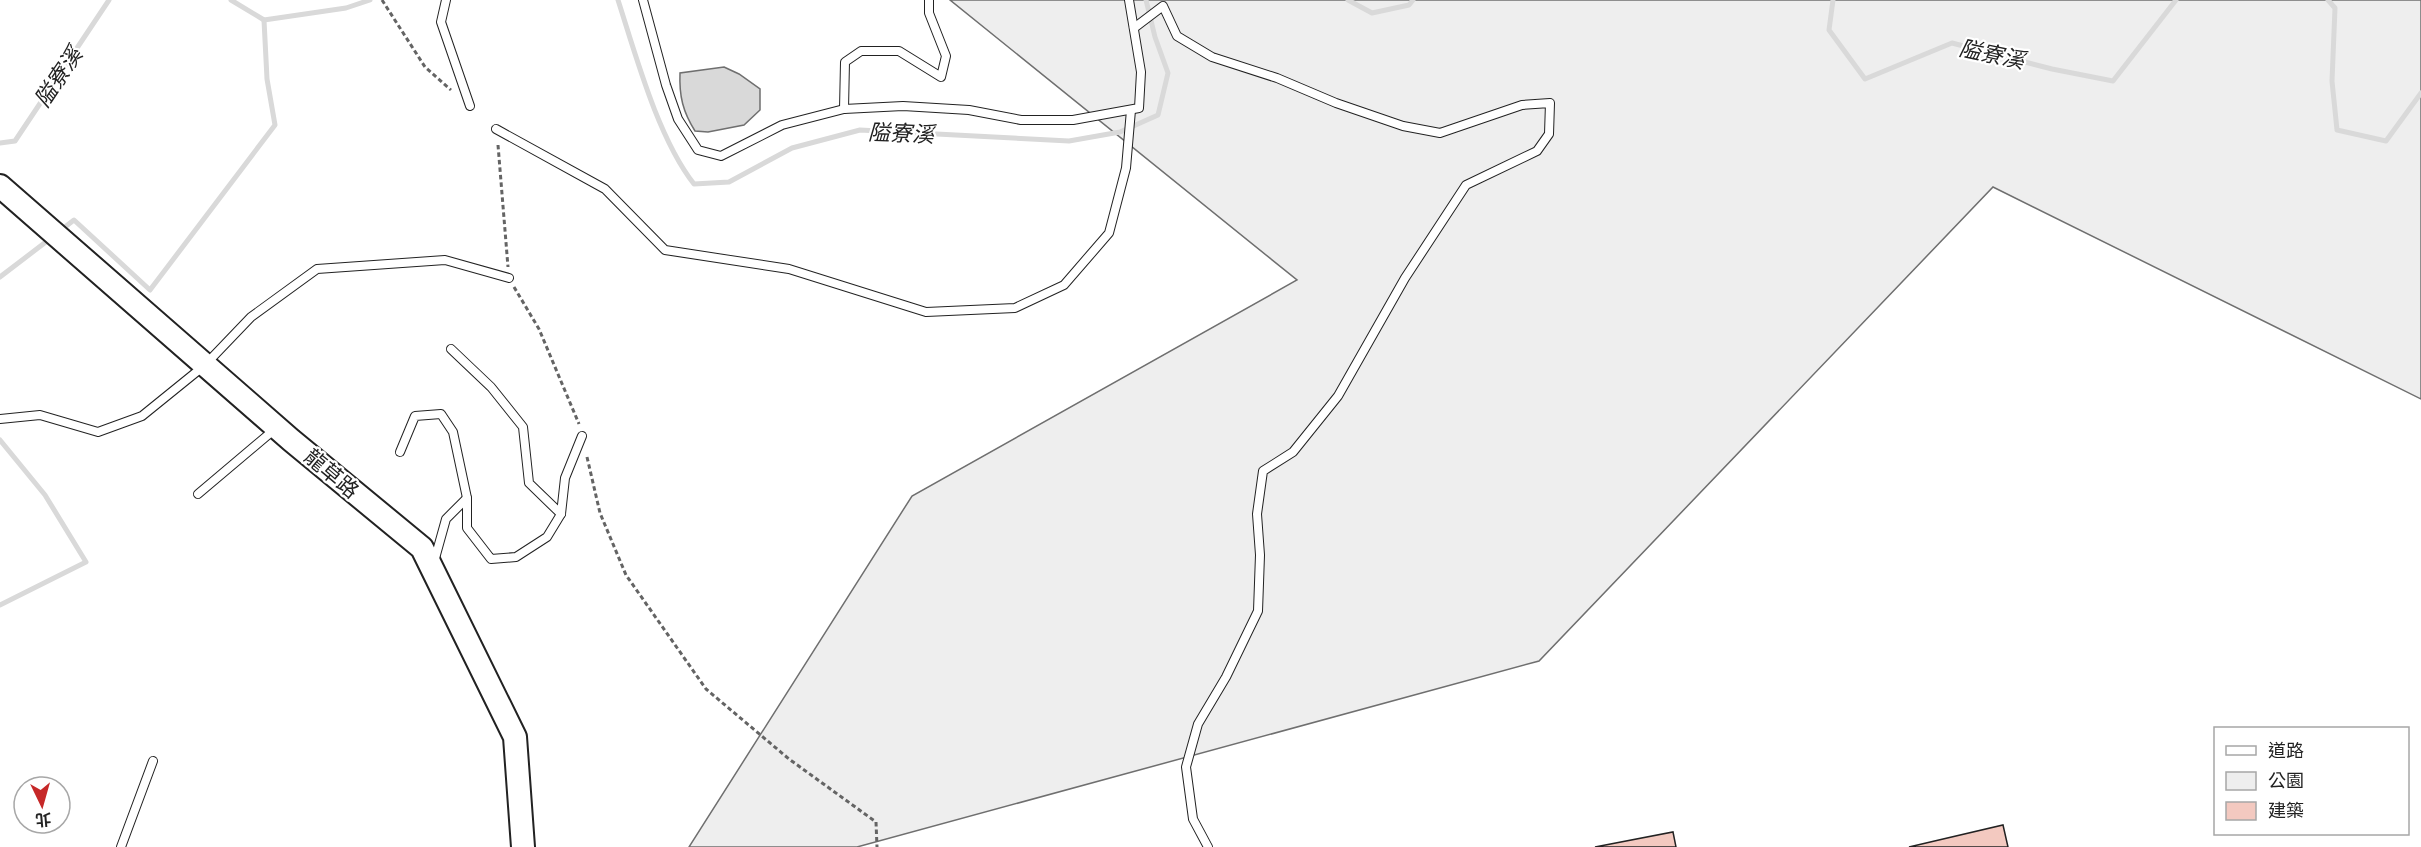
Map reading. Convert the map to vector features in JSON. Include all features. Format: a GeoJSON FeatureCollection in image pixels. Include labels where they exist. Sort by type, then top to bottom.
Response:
{"type":"FeatureCollection","features":[{"type":"Feature","properties":{"kind":"street","name":"龍草路"},"geometry":{"type":"LineString","coordinates":[[0,186],[277,427],[422,548],[515,737],[523,847]]}},
{"type":"Feature","properties":{"kind":"lane"},"geometry":{"type":"LineString","coordinates":[[446,0],[441,22],[470,106]]}},
{"type":"Feature","properties":{"kind":"lane"},"geometry":{"type":"LineString","coordinates":[[643,0],[666,86],[678,119],[698,150],[721,156],[782,125],[844,108],[903,106],[969,110],[1021,120],[1073,120],[1139,108],[1141,72],[1129,0]]}},
{"type":"Feature","properties":{"kind":"lane"},"geometry":{"type":"LineString","coordinates":[[844,108],[845,63],[861,51],[899,51],[941,77],[946,56],[929,13],[929,0]]}},
{"type":"Feature","properties":{"kind":"lane"},"geometry":{"type":"LineString","coordinates":[[1134,28],[1163,6],[1177,36],[1212,57],[1277,78],[1336,103],[1403,126],[1440,133],[1522,105],[1550,103],[1549,134],[1537,151],[1466,184],[1405,278],[1338,396],[1293,452],[1263,471],[1257,514],[1260,555],[1258,611],[1226,677],[1198,724],[1186,767],[1193,819],[1208,847]]}},
{"type":"Feature","properties":{"kind":"lane"},"geometry":{"type":"LineString","coordinates":[[496,129],[605,189],[665,250],[789,269],[926,312],[1015,308],[1064,285],[1109,234],[1126,168],[1131,110]]}},
{"type":"Feature","properties":{"kind":"lane"},"geometry":{"type":"LineString","coordinates":[[0,419],[40,415],[98,432],[142,416],[205,365],[251,317],[317,269],[445,260],[509,278]]}},
{"type":"Feature","properties":{"kind":"lane"},"geometry":{"type":"LineString","coordinates":[[451,349],[490,387],[523,427],[529,483],[561,514]]}},
{"type":"Feature","properties":{"kind":"lane"},"geometry":{"type":"LineString","coordinates":[[400,452],[415,416],[441,414],[453,432],[467,498],[467,528],[491,559],[516,557],[547,537],[561,514],[565,478],[582,436]]}},
{"type":"Feature","properties":{"kind":"lane"},"geometry":{"type":"LineString","coordinates":[[198,494],[277,427]]}},
{"type":"Feature","properties":{"kind":"lane"},"geometry":{"type":"LineString","coordinates":[[433,569],[446,519],[467,498]]}},
{"type":"Feature","properties":{"kind":"lane"},"geometry":{"type":"LineString","coordinates":[[121,847],[153,760]]}},
{"type":"Feature","properties":{"kind":"path"},"geometry":{"type":"LineString","coordinates":[[382,0],[425,67],[470,106]]}},
{"type":"Feature","properties":{"kind":"path"},"geometry":{"type":"LineString","coordinates":[[496,129],[509,278],[539,329],[578,421],[600,513],[626,575],[706,689],[789,759],[876,822],[877,847]]}},
{"type":"Feature","properties":{"kind":"green space"},"geometry":{"type":"Polygon","coordinates":[[[950,0],[2421,0],[2421,399],[1993,187],[1539,661],[857,847],[689,847],[912,496],[1297,280],[950,0]]]}},
{"type":"Feature","properties":{"kind":"shaded area"},"geometry":{"type":"Polygon","coordinates":[[[724,67],[739,74],[760,89],[760,110],[744,125],[708,132],[695,131],[683,104],[680,73],[724,67]]]}},
{"type":"Feature","properties":{"kind":"building"},"geometry":{"type":"Polygon","coordinates":[[[2003,825],[2008,847],[1909,847],[2003,825]]]}},
{"type":"Feature","properties":{"kind":"building"},"geometry":{"type":"Polygon","coordinates":[[[1673,832],[1676,847],[1595,847],[1673,832]]]}},
{"type":"Feature","properties":{"kind":"waterway","name":"隘寮溪"},"geometry":{"type":"LineString","coordinates":[[0,143],[15,141],[109,0]]}},
{"type":"Feature","properties":{"kind":"waterway","name":"隘寮溪"},"geometry":{"type":"LineString","coordinates":[[231,0],[264,20],[346,8],[370,0]]}},
{"type":"Feature","properties":{"kind":"waterway","name":"隘寮溪"},"geometry":{"type":"LineString","coordinates":[[618,0],[649,96],[669,144],[694,184],[729,182],[792,148],[860,130],[1069,141],[1120,132],[1158,115],[1168,73],[1155,37],[1146,0]]}},
{"type":"Feature","properties":{"kind":"waterway","name":"隘寮溪"},"geometry":{"type":"LineString","coordinates":[[1348,0],[1372,13],[1409,5],[1413,0]]}},
{"type":"Feature","properties":{"kind":"waterway","name":"隘寮溪"},"geometry":{"type":"LineString","coordinates":[[1833,0],[1829,30],[1865,79],[1952,43],[2052,69],[2113,81],[2176,0]]}},
{"type":"Feature","properties":{"kind":"waterway","name":"隘寮溪"},"geometry":{"type":"LineString","coordinates":[[2328,0],[2335,8],[2332,81],[2337,130],[2386,141],[2421,93]]}},
{"type":"Feature","properties":{"kind":"waterway"},"geometry":{"type":"LineString","coordinates":[[61,230],[74,220],[150,290],[275,125],[267,79],[264,20]]}},
{"type":"Feature","properties":{"kind":"waterway"},"geometry":{"type":"LineString","coordinates":[[0,277],[51,238]]}},
{"type":"Feature","properties":{"kind":"waterway"},"geometry":{"type":"LineString","coordinates":[[0,440],[45,495],[86,562],[0,605]]}}]}
